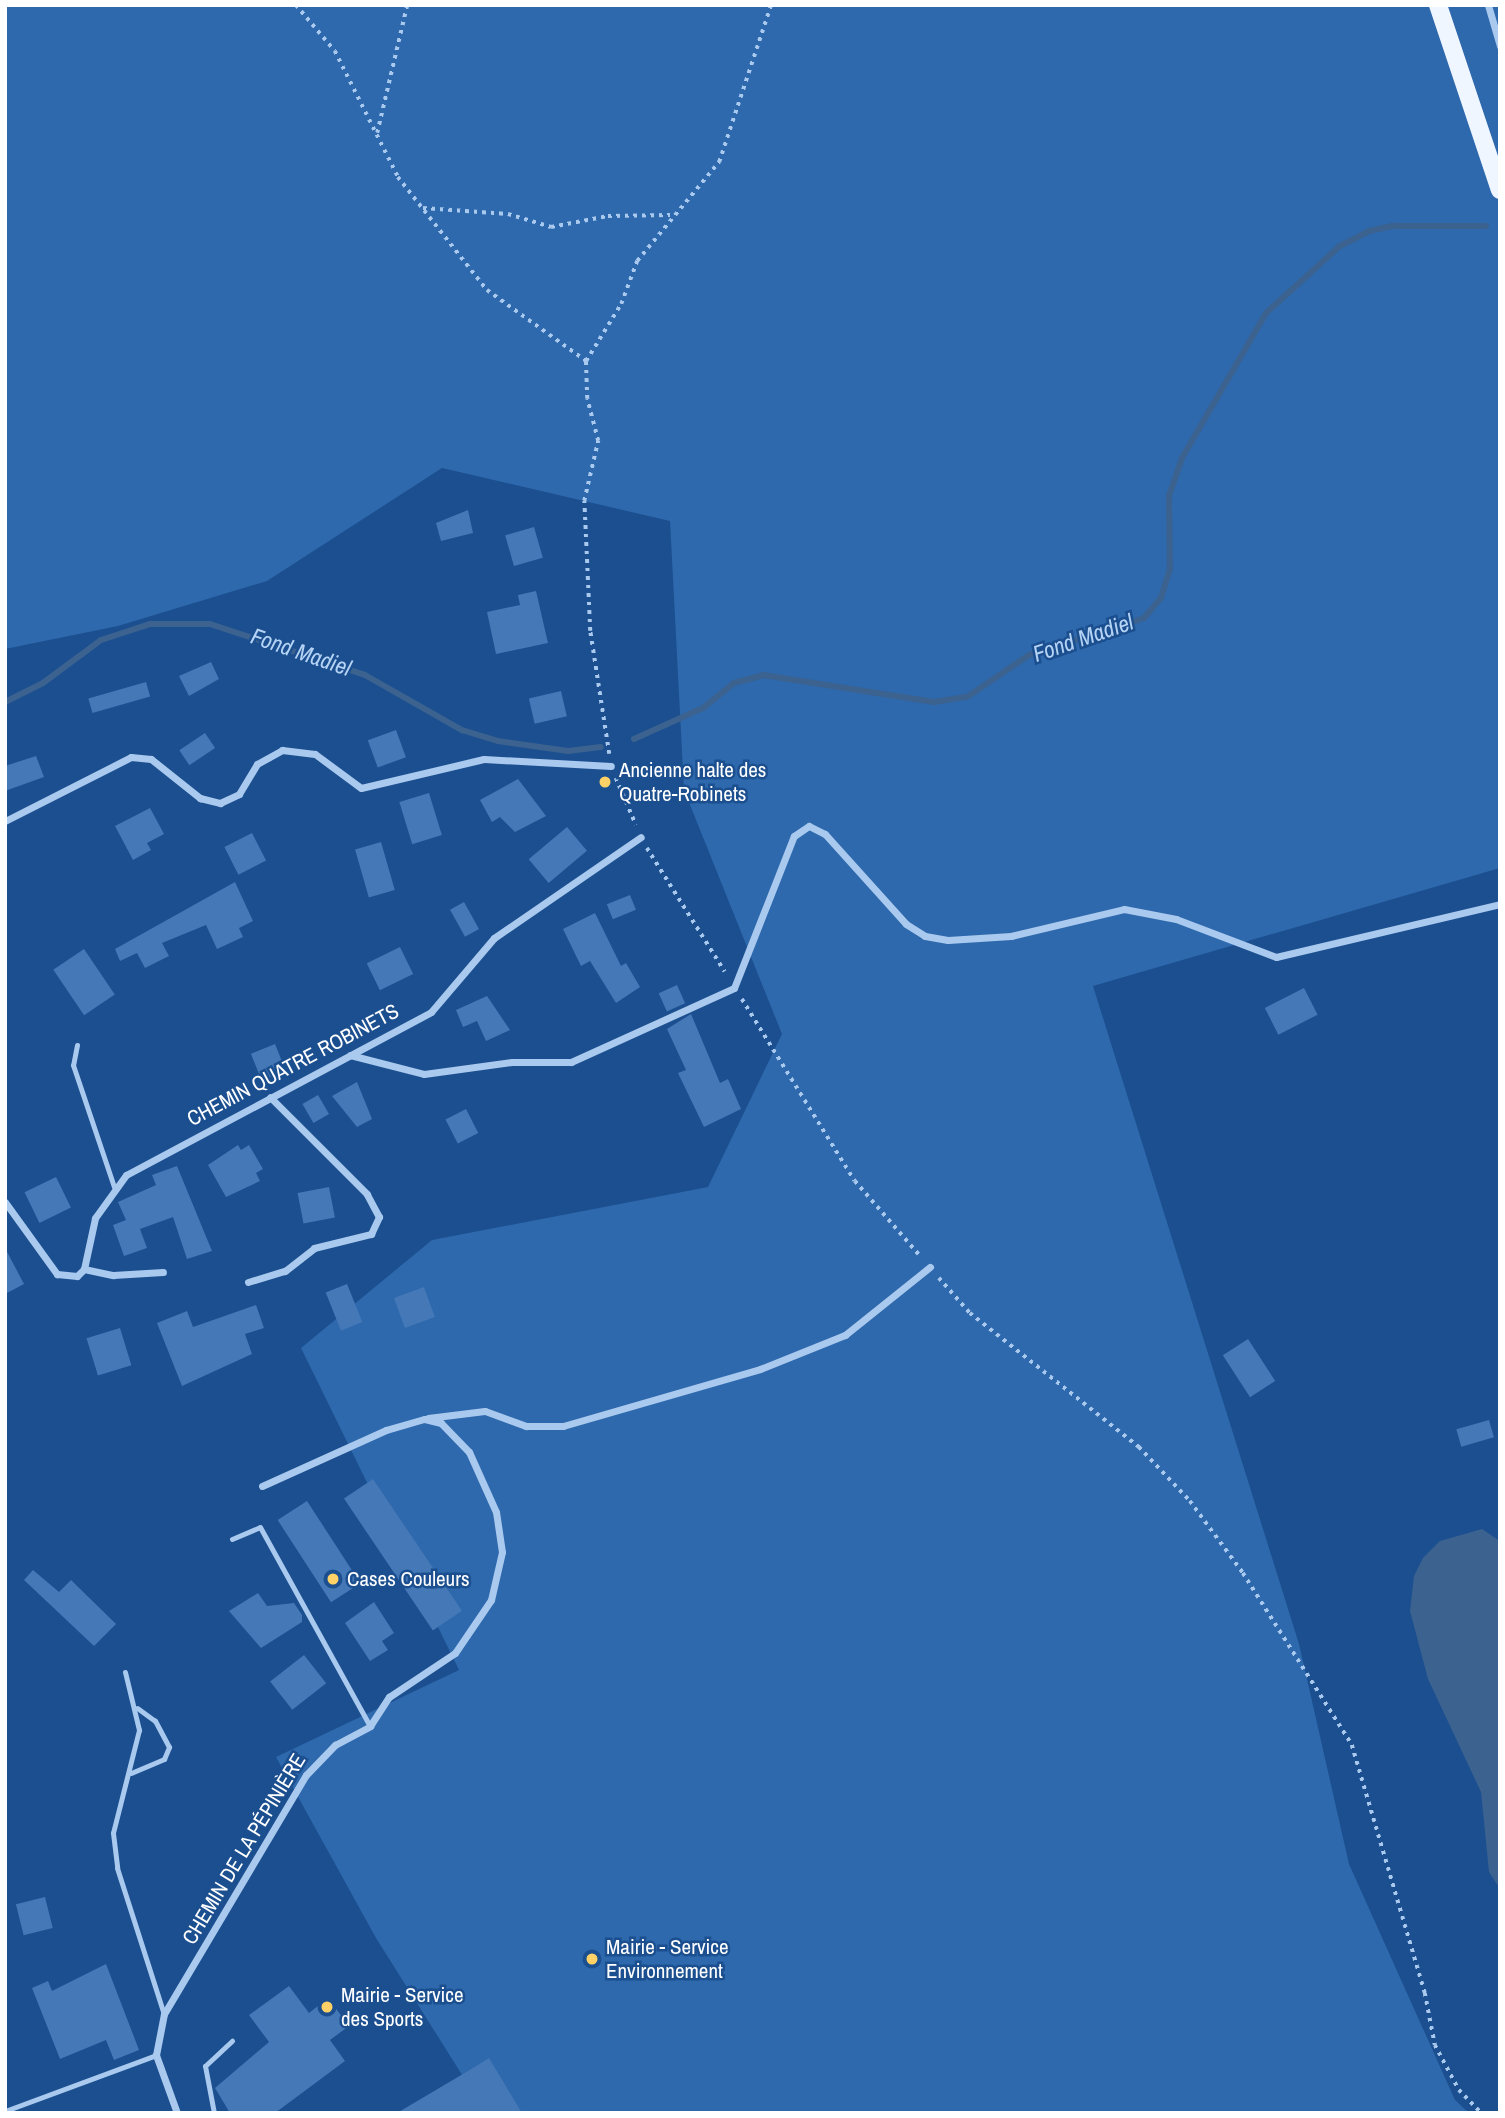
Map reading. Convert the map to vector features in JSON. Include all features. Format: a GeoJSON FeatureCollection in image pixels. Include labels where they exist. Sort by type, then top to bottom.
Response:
{"type":"FeatureCollection","features":[{"type":"Feature","properties":{"kind":"main road"},"geometry":{"type":"LineString","coordinates":[[1438,5],[1500,190]]}},
{"type":"Feature","properties":{"kind":"street"},"geometry":{"type":"LineString","coordinates":[[1488,5],[1500,46]]}},
{"type":"Feature","properties":{"kind":"street"},"geometry":{"type":"LineString","coordinates":[[5,821],[131,757],[151,759],[200,798],[220,803],[239,793],[257,764],[282,750],[315,754],[360,788],[484,759],[611,766]]}},
{"type":"Feature","properties":{"kind":"street"},"geometry":{"type":"LineString","coordinates":[[349,1055],[424,1074],[512,1062],[571,1062],[734,988],[794,836],[809,825],[825,834],[906,924],[925,936],[948,940],[990,940],[1124,909],[1176,919],[1276,957],[1500,904]]}},
{"type":"Feature","properties":{"kind":"street","name":"CHEMIN QUATRE ROBINETS"},"geometry":{"type":"LineString","coordinates":[[84,1269],[94,1218],[114,1187],[140,1165],[431,1013],[494,938],[641,836]]}},
{"type":"Feature","properties":{"kind":"street"},"geometry":{"type":"LineString","coordinates":[[248,1282],[285,1271],[314,1248],[371,1234],[379,1217],[367,1194],[270,1097]]}},
{"type":"Feature","properties":{"kind":"street"},"geometry":{"type":"LineString","coordinates":[[5,1202],[57,1274],[72,1277],[84,1269],[113,1275],[163,1272]]}},
{"type":"Feature","properties":{"kind":"street"},"geometry":{"type":"LineString","coordinates":[[262,1486],[386,1430],[424,1419],[485,1410],[526,1426],[563,1426],[760,1369],[845,1335],[930,1267]]}},
{"type":"Feature","properties":{"kind":"street","name":"CHEMIN DE LA PÉPINIÈRE"},"geometry":{"type":"LineString","coordinates":[[156,2055],[164,2014],[306,1776],[327,1752],[370,1726],[389,1697],[439,1668],[477,1627],[491,1600],[502,1552],[496,1512],[469,1452],[455,1432],[424,1419]]}},
{"type":"Feature","properties":{"kind":"street"},"geometry":{"type":"LineString","coordinates":[[156,2055],[177,2113]]}},
{"type":"Feature","properties":{"kind":"lane"},"geometry":{"type":"LineString","coordinates":[[77,1045],[74,1065],[114,1187]]}},
{"type":"Feature","properties":{"kind":"lane"},"geometry":{"type":"LineString","coordinates":[[232,1539],[260,1527],[370,1726]]}},
{"type":"Feature","properties":{"kind":"lane"},"geometry":{"type":"LineString","coordinates":[[125,1672],[137,1708],[131,1773],[116,1808],[117,1868],[164,2014]]}},
{"type":"Feature","properties":{"kind":"lane"},"geometry":{"type":"LineString","coordinates":[[131,1773],[164,1759],[169,1747],[155,1721],[137,1708]]}},
{"type":"Feature","properties":{"kind":"lane"},"geometry":{"type":"LineString","coordinates":[[214,2113],[205,2066],[232,2040]]}},
{"type":"Feature","properties":{"kind":"lane"},"geometry":{"type":"LineString","coordinates":[[5,2111],[156,2055]]}},
{"type":"Feature","properties":{"kind":"path"},"geometry":{"type":"LineString","coordinates":[[296,5],[335,51],[398,177],[486,290],[586,360]]}},
{"type":"Feature","properties":{"kind":"path"},"geometry":{"type":"LineString","coordinates":[[377,135],[408,5]]}},
{"type":"Feature","properties":{"kind":"path"},"geometry":{"type":"LineString","coordinates":[[771,5],[719,162],[670,215],[637,261],[621,304],[586,360],[587,398],[598,441],[584,500],[590,631],[611,766],[641,836],[855,1181],[970,1313],[1139,1447],[1190,1501],[1243,1573],[1352,1745],[1425,1993],[1434,2045],[1459,2090],[1481,2113]]}},
{"type":"Feature","properties":{"kind":"path"},"geometry":{"type":"LineString","coordinates":[[422,208],[508,214],[551,227],[608,216],[670,215]]}},
{"type":"Feature","properties":{"kind":"shaded area"},"geometry":{"type":"Polygon","coordinates":[[[5,5],[1500,5],[1500,868],[1093,986],[1299,1644],[1349,1864],[1455,2100],[1469,2113],[486,2113],[376,1938],[276,1757],[459,1670],[301,1348],[432,1240],[708,1187],[782,1034],[684,790],[670,521],[442,468],[267,581],[118,626],[5,649],[5,5]]]}},
{"type":"Feature","properties":{"kind":"shaded area"},"geometry":{"type":"Polygon","coordinates":[[[1482,1529],[1500,1541],[1500,1889],[1489,1872],[1481,1792],[1428,1679],[1410,1611],[1414,1576],[1423,1558],[1440,1541],[1482,1529]]]}},
{"type":"Feature","properties":{"kind":"building"},"geometry":{"type":"Polygon","coordinates":[[[468,510],[473,533],[441,541],[436,523],[468,510]]]}},
{"type":"Feature","properties":{"kind":"building"},"geometry":{"type":"Polygon","coordinates":[[[534,527],[543,558],[514,566],[505,535],[534,527]]]}},
{"type":"Feature","properties":{"kind":"building"},"geometry":{"type":"Polygon","coordinates":[[[536,591],[548,643],[496,654],[487,612],[520,605],[518,595],[536,591]]]}},
{"type":"Feature","properties":{"kind":"building"},"geometry":{"type":"Polygon","coordinates":[[[211,662],[219,679],[189,696],[179,676],[211,662]]]}},
{"type":"Feature","properties":{"kind":"building"},"geometry":{"type":"Polygon","coordinates":[[[146,682],[150,696],[92,713],[88,699],[146,682]]]}},
{"type":"Feature","properties":{"kind":"building"},"geometry":{"type":"Polygon","coordinates":[[[561,691],[567,716],[535,724],[529,698],[561,691]]]}},
{"type":"Feature","properties":{"kind":"building"},"geometry":{"type":"Polygon","coordinates":[[[396,730],[406,757],[378,768],[368,740],[396,730]]]}},
{"type":"Feature","properties":{"kind":"building"},"geometry":{"type":"Polygon","coordinates":[[[205,733],[215,748],[189,765],[179,750],[205,733]]]}},
{"type":"Feature","properties":{"kind":"building"},"geometry":{"type":"Polygon","coordinates":[[[36,756],[44,777],[5,791],[5,766],[36,756]]]}},
{"type":"Feature","properties":{"kind":"building"},"geometry":{"type":"Polygon","coordinates":[[[518,779],[546,816],[515,832],[500,817],[492,822],[480,800],[518,779]]]}},
{"type":"Feature","properties":{"kind":"building"},"geometry":{"type":"Polygon","coordinates":[[[429,793],[442,835],[412,844],[399,802],[429,793]]]}},
{"type":"Feature","properties":{"kind":"building"},"geometry":{"type":"Polygon","coordinates":[[[150,808],[164,834],[147,843],[151,850],[133,860],[115,826],[150,808]]]}},
{"type":"Feature","properties":{"kind":"building"},"geometry":{"type":"Polygon","coordinates":[[[567,827],[587,851],[549,883],[529,859],[567,827]]]}},
{"type":"Feature","properties":{"kind":"building"},"geometry":{"type":"Polygon","coordinates":[[[252,833],[266,861],[238,875],[224,847],[252,833]]]}},
{"type":"Feature","properties":{"kind":"building"},"geometry":{"type":"Polygon","coordinates":[[[381,842],[395,890],[369,898],[355,849],[381,842]]]}},
{"type":"Feature","properties":{"kind":"building"},"geometry":{"type":"Polygon","coordinates":[[[235,882],[253,921],[239,928],[243,937],[217,949],[206,925],[162,943],[169,956],[145,968],[137,953],[120,961],[115,949],[235,882]]]}},
{"type":"Feature","properties":{"kind":"building"},"geometry":{"type":"Polygon","coordinates":[[[630,895],[636,910],[613,919],[607,904],[630,895]]]}},
{"type":"Feature","properties":{"kind":"building"},"geometry":{"type":"Polygon","coordinates":[[[464,902],[479,929],[465,937],[450,910],[464,902]]]}},
{"type":"Feature","properties":{"kind":"building"},"geometry":{"type":"Polygon","coordinates":[[[595,913],[621,966],[626,963],[640,987],[616,1003],[590,961],[581,966],[563,929],[595,913]]]}},
{"type":"Feature","properties":{"kind":"building"},"geometry":{"type":"Polygon","coordinates":[[[400,947],[413,974],[380,990],[367,963],[400,947]]]}},
{"type":"Feature","properties":{"kind":"building"},"geometry":{"type":"Polygon","coordinates":[[[84,949],[115,995],[84,1015],[53,970],[84,949]]]}},
{"type":"Feature","properties":{"kind":"building"},"geometry":{"type":"Polygon","coordinates":[[[677,985],[685,1003],[667,1011],[659,993],[677,985]]]}},
{"type":"Feature","properties":{"kind":"building"},"geometry":{"type":"Polygon","coordinates":[[[1304,988],[1318,1015],[1278,1035],[1265,1008],[1304,988]]]}},
{"type":"Feature","properties":{"kind":"building"},"geometry":{"type":"Polygon","coordinates":[[[487,996],[510,1030],[486,1041],[477,1021],[463,1027],[456,1010],[487,996]]]}},
{"type":"Feature","properties":{"kind":"building"},"geometry":{"type":"Polygon","coordinates":[[[691,1014],[720,1083],[728,1079],[741,1109],[704,1127],[678,1073],[686,1070],[667,1029],[691,1014]]]}},
{"type":"Feature","properties":{"kind":"building"},"geometry":{"type":"Polygon","coordinates":[[[275,1044],[286,1071],[262,1081],[251,1054],[275,1044]]]}},
{"type":"Feature","properties":{"kind":"building"},"geometry":{"type":"Polygon","coordinates":[[[357,1082],[372,1119],[357,1127],[332,1096],[357,1082]]]}},
{"type":"Feature","properties":{"kind":"building"},"geometry":{"type":"Polygon","coordinates":[[[318,1095],[329,1114],[313,1123],[302,1104],[318,1095]]]}},
{"type":"Feature","properties":{"kind":"building"},"geometry":{"type":"Polygon","coordinates":[[[466,1109],[478,1133],[458,1143],[446,1119],[466,1109]]]}},
{"type":"Feature","properties":{"kind":"building"},"geometry":{"type":"Polygon","coordinates":[[[238,1145],[241,1150],[249,1145],[263,1169],[256,1173],[260,1181],[226,1197],[208,1165],[238,1145]]]}},
{"type":"Feature","properties":{"kind":"building"},"geometry":{"type":"Polygon","coordinates":[[[177,1166],[212,1251],[187,1259],[173,1217],[140,1229],[147,1248],[124,1256],[113,1225],[126,1220],[118,1202],[156,1185],[152,1175],[177,1166]]]}},
{"type":"Feature","properties":{"kind":"building"},"geometry":{"type":"Polygon","coordinates":[[[56,1177],[71,1208],[39,1223],[25,1192],[56,1177]]]}},
{"type":"Feature","properties":{"kind":"building"},"geometry":{"type":"Polygon","coordinates":[[[329,1187],[335,1217],[304,1224],[298,1193],[329,1187]]]}},
{"type":"Feature","properties":{"kind":"building"},"geometry":{"type":"Polygon","coordinates":[[[5,1248],[24,1284],[5,1294],[5,1248]]]}},
{"type":"Feature","properties":{"kind":"building"},"geometry":{"type":"Polygon","coordinates":[[[347,1284],[362,1322],[341,1331],[326,1293],[347,1284]]]}},
{"type":"Feature","properties":{"kind":"building"},"geometry":{"type":"Polygon","coordinates":[[[424,1287],[435,1317],[405,1328],[394,1298],[424,1287]]]}},
{"type":"Feature","properties":{"kind":"building"},"geometry":{"type":"Polygon","coordinates":[[[256,1305],[264,1328],[245,1334],[252,1354],[182,1386],[157,1323],[187,1311],[193,1327],[256,1305]]]}},
{"type":"Feature","properties":{"kind":"building"},"geometry":{"type":"Polygon","coordinates":[[[120,1328],[131,1365],[98,1376],[87,1338],[120,1328]]]}},
{"type":"Feature","properties":{"kind":"building"},"geometry":{"type":"Polygon","coordinates":[[[1248,1339],[1275,1381],[1250,1397],[1223,1355],[1248,1339]]]}},
{"type":"Feature","properties":{"kind":"building"},"geometry":{"type":"Polygon","coordinates":[[[1489,1420],[1494,1437],[1461,1447],[1456,1429],[1489,1420]]]}},
{"type":"Feature","properties":{"kind":"building"},"geometry":{"type":"Polygon","coordinates":[[[373,1479],[462,1611],[433,1630],[344,1499],[373,1479]]]}},
{"type":"Feature","properties":{"kind":"building"},"geometry":{"type":"Polygon","coordinates":[[[307,1501],[360,1583],[331,1602],[278,1520],[307,1501]]]}},
{"type":"Feature","properties":{"kind":"building"},"geometry":{"type":"Polygon","coordinates":[[[33,1570],[59,1592],[71,1580],[116,1624],[94,1646],[24,1580],[33,1570]]]}},
{"type":"Feature","properties":{"kind":"building"},"geometry":{"type":"Polygon","coordinates":[[[258,1593],[267,1606],[294,1603],[302,1615],[302,1622],[261,1648],[229,1611],[258,1593]]]}},
{"type":"Feature","properties":{"kind":"building"},"geometry":{"type":"Polygon","coordinates":[[[374,1602],[394,1633],[382,1641],[388,1650],[370,1661],[345,1623],[374,1602]]]}},
{"type":"Feature","properties":{"kind":"building"},"geometry":{"type":"Polygon","coordinates":[[[304,1655],[326,1683],[292,1710],[270,1681],[304,1655]]]}},
{"type":"Feature","properties":{"kind":"building"},"geometry":{"type":"Polygon","coordinates":[[[45,1897],[53,1928],[24,1935],[16,1904],[45,1897]]]}},
{"type":"Feature","properties":{"kind":"building"},"geometry":{"type":"Polygon","coordinates":[[[106,1964],[139,2050],[114,2060],[106,2040],[60,2059],[32,1988],[48,1981],[52,1991],[106,1964]]]}},
{"type":"Feature","properties":{"kind":"building"},"geometry":{"type":"Polygon","coordinates":[[[289,1986],[309,2013],[328,1998],[349,2026],[330,2040],[345,2061],[275,2113],[230,2113],[215,2088],[269,2042],[249,2015],[289,1986]]]}},
{"type":"Feature","properties":{"kind":"building"},"geometry":{"type":"Polygon","coordinates":[[[489,2058],[522,2113],[397,2113],[473,2068],[489,2058]]]}},
{"type":"Feature","properties":{"kind":"waterway","name":"Fond Madiel"},"geometry":{"type":"LineString","coordinates":[[634,739],[703,708],[734,683],[763,675],[934,702],[967,697],[1029,655],[1144,618],[1161,598],[1170,568],[1169,496],[1182,458],[1266,313],[1340,246],[1369,231],[1393,226],[1486,226]]}},
{"type":"Feature","properties":{"kind":"waterway","name":"Fond Madiel"},"geometry":{"type":"LineString","coordinates":[[5,702],[43,683],[101,640],[150,624],[210,624],[365,675],[462,730],[498,741],[568,751],[601,747]]}},
{"type":"Feature","properties":{"kind":"place","name":"Ancienne halte des Quatre-Robinets"},"geometry":{"type":"Point","coordinates":[605,782]}},
{"type":"Feature","properties":{"kind":"place","name":"Cases Couleurs"},"geometry":{"type":"Point","coordinates":[333,1579]}},
{"type":"Feature","properties":{"kind":"place","name":"Mairie - Service Environnement"},"geometry":{"type":"Point","coordinates":[592,1959]}},
{"type":"Feature","properties":{"kind":"place","name":"Mairie - Service des Sports"},"geometry":{"type":"Point","coordinates":[327,2007]}}]}
